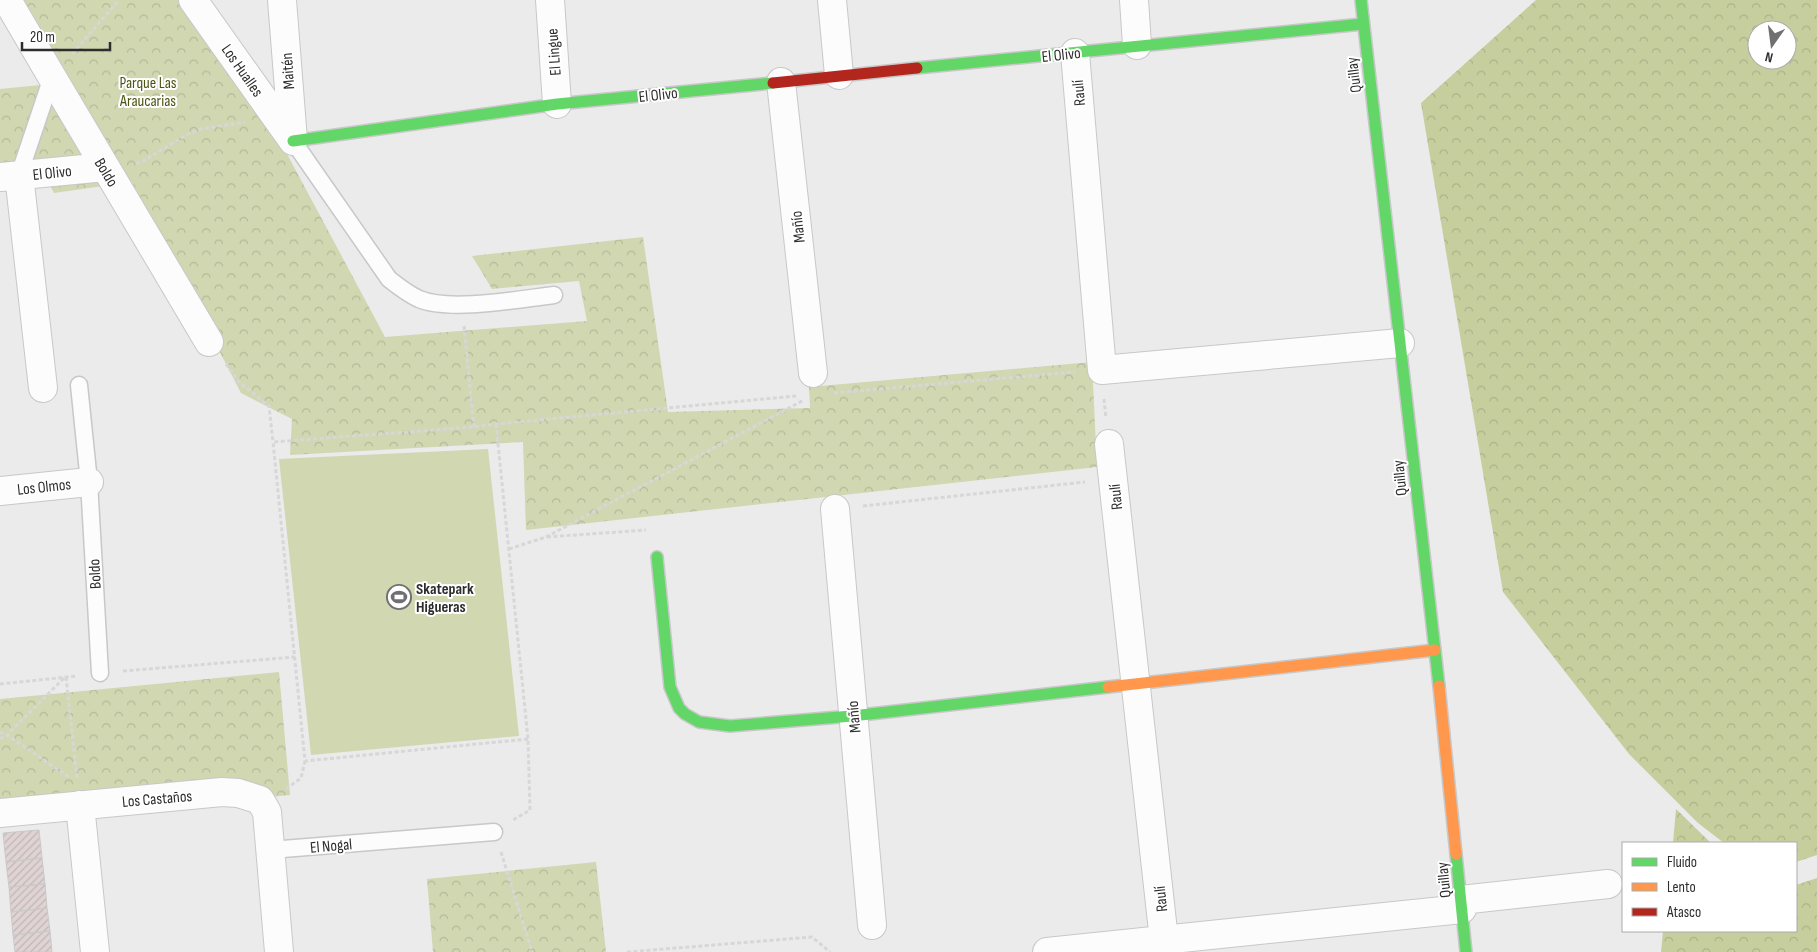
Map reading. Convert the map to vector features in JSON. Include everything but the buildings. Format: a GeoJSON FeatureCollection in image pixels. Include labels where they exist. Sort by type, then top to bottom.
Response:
{"type":"FeatureCollection","features":[{"type":"Feature","properties":{"kind":"street","name":"Boldo"},"geometry":{"type":"LineString","coordinates":[[7,0],[209,342]]}},
{"type":"Feature","properties":{"kind":"street","name":"Los Hualles"},"geometry":{"type":"LineString","coordinates":[[193,0],[293,141]]}},
{"type":"Feature","properties":{"kind":"street","name":"Maitén"},"geometry":{"type":"LineString","coordinates":[[282,0],[293,141]]}},
{"type":"Feature","properties":{"kind":"street","name":"El Lingue"},"geometry":{"type":"LineString","coordinates":[[550,0],[557,104]]}},
{"type":"Feature","properties":{"kind":"street"},"geometry":{"type":"LineString","coordinates":[[832,0],[839,75]]}},
{"type":"Feature","properties":{"kind":"street"},"geometry":{"type":"LineString","coordinates":[[1134,0],[1137,45]]}},
{"type":"Feature","properties":{"kind":"street","name":"Quillay"},"geometry":{"type":"LineString","coordinates":[[1361,0],[1466,952]]}},
{"type":"Feature","properties":{"kind":"street","name":"El Olivo"},"geometry":{"type":"LineString","coordinates":[[293,141],[557,104],[1364,24]]}},
{"type":"Feature","properties":{"kind":"street","name":"Raulí"},"geometry":{"type":"LineString","coordinates":[[1075,53],[1102,370]]}},
{"type":"Feature","properties":{"kind":"street","name":"Mañío"},"geometry":{"type":"LineString","coordinates":[[781,82],[813,373]]}},
{"type":"Feature","properties":{"kind":"street","name":"El Olivo"},"geometry":{"type":"LineString","coordinates":[[10,176],[104,167]]}},
{"type":"Feature","properties":{"kind":"street"},"geometry":{"type":"LineString","coordinates":[[10,176],[43,388]]}},
{"type":"Feature","properties":{"kind":"street"},"geometry":{"type":"LineString","coordinates":[[1102,370],[1400,344]]}},
{"type":"Feature","properties":{"kind":"street","name":"Raulí"},"geometry":{"type":"LineString","coordinates":[[1109,444],[1164,940]]}},
{"type":"Feature","properties":{"kind":"street","name":"Los Olmos"},"geometry":{"type":"LineString","coordinates":[[0,491],[89,482]]}},
{"type":"Feature","properties":{"kind":"street","name":"Mañío"},"geometry":{"type":"LineString","coordinates":[[834,509],[872,925]]}},
{"type":"Feature","properties":{"kind":"street"},"geometry":{"type":"LineString","coordinates":[[657,557],[670,687],[683,714],[702,723],[730,726],[852,716],[1434,650]]}},
{"type":"Feature","properties":{"kind":"street","name":"Los Castaños"},"geometry":{"type":"LineString","coordinates":[[0,813],[222,792],[238,792],[260,800]]}},
{"type":"Feature","properties":{"kind":"street"},"geometry":{"type":"LineString","coordinates":[[260,800],[268,812],[279,952]]}},
{"type":"Feature","properties":{"kind":"street"},"geometry":{"type":"LineString","coordinates":[[80,805],[95,952]]}},
{"type":"Feature","properties":{"kind":"street"},"geometry":{"type":"LineString","coordinates":[[1048,952],[1462,905],[1608,884]]}},
{"type":"Feature","properties":{"kind":"lane"},"geometry":{"type":"LineString","coordinates":[[10,176],[52,78]]}},
{"type":"Feature","properties":{"kind":"lane"},"geometry":{"type":"LineString","coordinates":[[293,141],[390,279],[404,291],[428,302],[462,305],[554,296]]}},
{"type":"Feature","properties":{"kind":"lane","name":"Boldo"},"geometry":{"type":"LineString","coordinates":[[79,384],[89,482],[100,673]]}},
{"type":"Feature","properties":{"kind":"lane","name":"El Nogal"},"geometry":{"type":"LineString","coordinates":[[270,850],[494,832]]}},
{"type":"Feature","properties":{"kind":"path"},"geometry":{"type":"LineString","coordinates":[[52,78],[119,0]]}},
{"type":"Feature","properties":{"kind":"path"},"geometry":{"type":"LineString","coordinates":[[104,167],[140,163],[188,134],[201,129],[259,121],[275,116]]}},
{"type":"Feature","properties":{"kind":"path"},"geometry":{"type":"LineString","coordinates":[[462,305],[474,427]]}},
{"type":"Feature","properties":{"kind":"path"},"geometry":{"type":"LineString","coordinates":[[209,342],[239,382],[269,406],[306,761],[301,778],[285,790],[260,800]]}},
{"type":"Feature","properties":{"kind":"path"},"geometry":{"type":"LineString","coordinates":[[1102,370],[1109,444]]}},
{"type":"Feature","properties":{"kind":"path"},"geometry":{"type":"LineString","coordinates":[[509,549],[546,537],[806,399]]}},
{"type":"Feature","properties":{"kind":"path"},"geometry":{"type":"LineString","coordinates":[[273,442],[496,424],[528,739],[530,810],[494,832],[532,952]]}},
{"type":"Feature","properties":{"kind":"path"},"geometry":{"type":"LineString","coordinates":[[834,509],[1113,479]]}},
{"type":"Feature","properties":{"kind":"path"},"geometry":{"type":"LineString","coordinates":[[546,537],[656,529],[657,557]]}},
{"type":"Feature","properties":{"kind":"path"},"geometry":{"type":"LineString","coordinates":[[0,684],[100,673],[295,657]]}},
{"type":"Feature","properties":{"kind":"path"},"geometry":{"type":"LineString","coordinates":[[0,732],[78,783],[66,677]]}},
{"type":"Feature","properties":{"kind":"path"},"geometry":{"type":"LineString","coordinates":[[0,739],[7,735],[66,677]]}},
{"type":"Feature","properties":{"kind":"path"},"geometry":{"type":"LineString","coordinates":[[306,761],[528,739]]}},
{"type":"Feature","properties":{"kind":"path"},"geometry":{"type":"LineString","coordinates":[[628,952],[812,937],[830,952]]}},
{"type":"Feature","properties":{"kind":"green space","name":"Parque Las Araucarias"},"geometry":{"type":"Polygon","coordinates":[[[10,0],[200,0],[233,53],[385,337],[587,321],[579,281],[492,289],[472,256],[643,237],[668,412],[810,408],[809,387],[1092,362],[1097,467],[526,530],[523,442],[290,455],[292,419],[241,393],[132,182],[54,193],[38,163],[0,167],[0,89],[51,84],[10,0]]]}},
{"type":"Feature","properties":{"kind":"green space"},"geometry":{"type":"Polygon","coordinates":[[[1536,0],[1817,0],[1817,855],[1797,862],[1797,842],[1723,842],[1698,823],[1629,754],[1503,592],[1421,103],[1536,0]]]}},
{"type":"Feature","properties":{"kind":"green space","name":"Skatepark Higueras"},"geometry":{"type":"Polygon","coordinates":[[[488,449],[519,736],[311,755],[279,459],[488,449]]]}},
{"type":"Feature","properties":{"kind":"green space"},"geometry":{"type":"Polygon","coordinates":[[[279,672],[290,795],[0,825],[0,699],[279,672]]]}},
{"type":"Feature","properties":{"kind":"green space"},"geometry":{"type":"Polygon","coordinates":[[[1676,809],[1710,842],[1673,842],[1676,809]]]}},
{"type":"Feature","properties":{"kind":"green space"},"geometry":{"type":"Polygon","coordinates":[[[596,862],[606,952],[433,952],[427,879],[596,862]]]}},
{"type":"Feature","properties":{"kind":"green space"},"geometry":{"type":"Polygon","coordinates":[[[1817,878],[1817,952],[1661,952],[1663,932],[1797,932],[1797,885],[1817,878]]]}},
{"type":"Feature","properties":{"kind":"traffic: fast"},"geometry":{"type":"LineString","coordinates":[[1361,0],[1439,686]]}},
{"type":"Feature","properties":{"kind":"traffic: fast"},"geometry":{"type":"LineString","coordinates":[[917,68],[1363,24]]}},
{"type":"Feature","properties":{"kind":"traffic: fast"},"geometry":{"type":"LineString","coordinates":[[293,141],[557,104],[773,83]]}},
{"type":"Feature","properties":{"kind":"traffic: fast"},"geometry":{"type":"LineString","coordinates":[[657,557],[670,687],[679,708],[699,722],[730,726],[852,716],[1108,687]]}},
{"type":"Feature","properties":{"kind":"traffic: fast"},"geometry":{"type":"LineString","coordinates":[[1456,854],[1466,952]]}},
{"type":"Feature","properties":{"kind":"traffic: slow"},"geometry":{"type":"LineString","coordinates":[[1108,687],[1435,650]]}},
{"type":"Feature","properties":{"kind":"traffic: slow"},"geometry":{"type":"LineString","coordinates":[[1439,686],[1456,854]]}},
{"type":"Feature","properties":{"kind":"traffic: jam"},"geometry":{"type":"LineString","coordinates":[[773,83],[917,68]]}},
{"type":"Feature","properties":{"kind":"place","name":"Skatepark Higueras"},"geometry":{"type":"Point","coordinates":[399,597]}}]}
